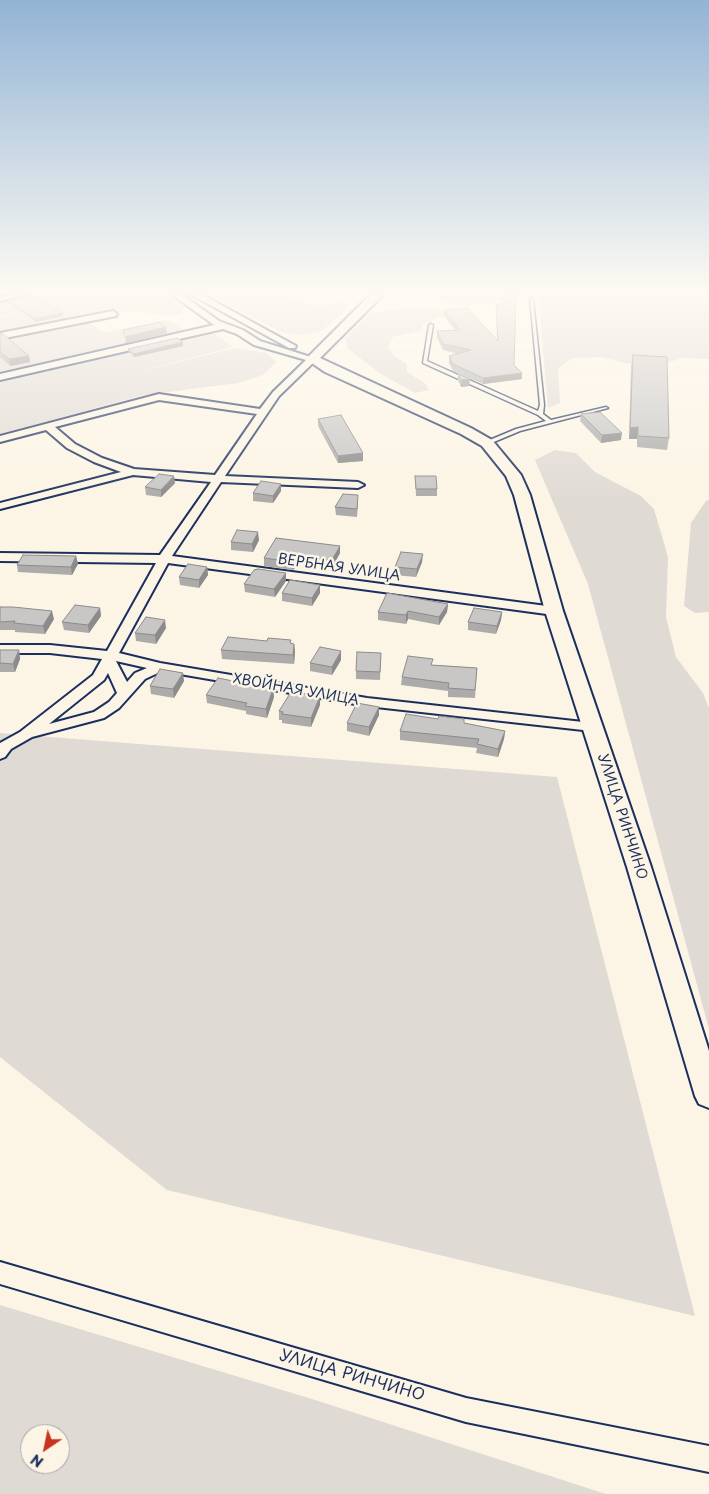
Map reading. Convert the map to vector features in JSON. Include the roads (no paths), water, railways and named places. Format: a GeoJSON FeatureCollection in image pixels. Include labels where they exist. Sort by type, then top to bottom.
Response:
{"type":"FeatureCollection","features":[{"type":"Feature","properties":{"kind":"street"},"geometry":{"type":"LineString","coordinates":[[0,378],[61,364]]}},
{"type":"Feature","properties":{"kind":"street"},"geometry":{"type":"LineString","coordinates":[[0,754],[12,738],[99,677],[164,560],[276,394],[307,364]]}},
{"type":"Feature","properties":{"kind":"street"},"geometry":{"type":"LineString","coordinates":[[320,364],[466,431],[487,443]]}},
{"type":"Feature","properties":{"kind":"street"},"geometry":{"type":"LineString","coordinates":[[0,439],[158,396],[263,412]]}},
{"type":"Feature","properties":{"kind":"street"},"geometry":{"type":"LineString","coordinates":[[48,426],[72,446],[98,460],[133,472],[218,479],[358,485]]}},
{"type":"Feature","properties":{"kind":"street","name":"УЛИЦА РИНЧИНО"},"geometry":{"type":"LineString","coordinates":[[487,443],[513,475],[522,495],[554,611],[639,867],[709,1096]]}},
{"type":"Feature","properties":{"kind":"street"},"geometry":{"type":"LineString","coordinates":[[0,506],[133,472]]}},
{"type":"Feature","properties":{"kind":"street","name":"ВЕРБНАЯ УЛИЦА"},"geometry":{"type":"LineString","coordinates":[[0,557],[164,560],[554,611]]}},
{"type":"Feature","properties":{"kind":"street","name":"ХВОЙНАЯ УЛИЦА"},"geometry":{"type":"LineString","coordinates":[[0,650],[50,649],[109,656],[160,667],[367,702],[592,727]]}},
{"type":"Feature","properties":{"kind":"street"},"geometry":{"type":"LineString","coordinates":[[109,656],[124,692]]}},
{"type":"Feature","properties":{"kind":"street"},"geometry":{"type":"LineString","coordinates":[[118,679],[126,659]]}},
{"type":"Feature","properties":{"kind":"street"},"geometry":{"type":"LineString","coordinates":[[12,738],[99,714],[114,706],[124,692],[140,676],[160,667]]}},
{"type":"Feature","properties":{"kind":"street","name":"УЛИЦА РИНЧИНО"},"geometry":{"type":"LineString","coordinates":[[0,1273],[466,1410],[709,1459]]}},
{"type":"Feature","properties":{"kind":"lane"},"geometry":{"type":"LineString","coordinates":[[429,364],[540,414],[550,422]]}},
{"type":"Feature","properties":{"kind":"lane"},"geometry":{"type":"LineString","coordinates":[[538,364],[542,405],[540,414]]}},
{"type":"Feature","properties":{"kind":"lane"},"geometry":{"type":"LineString","coordinates":[[487,443],[518,430],[606,408]]}}]}
